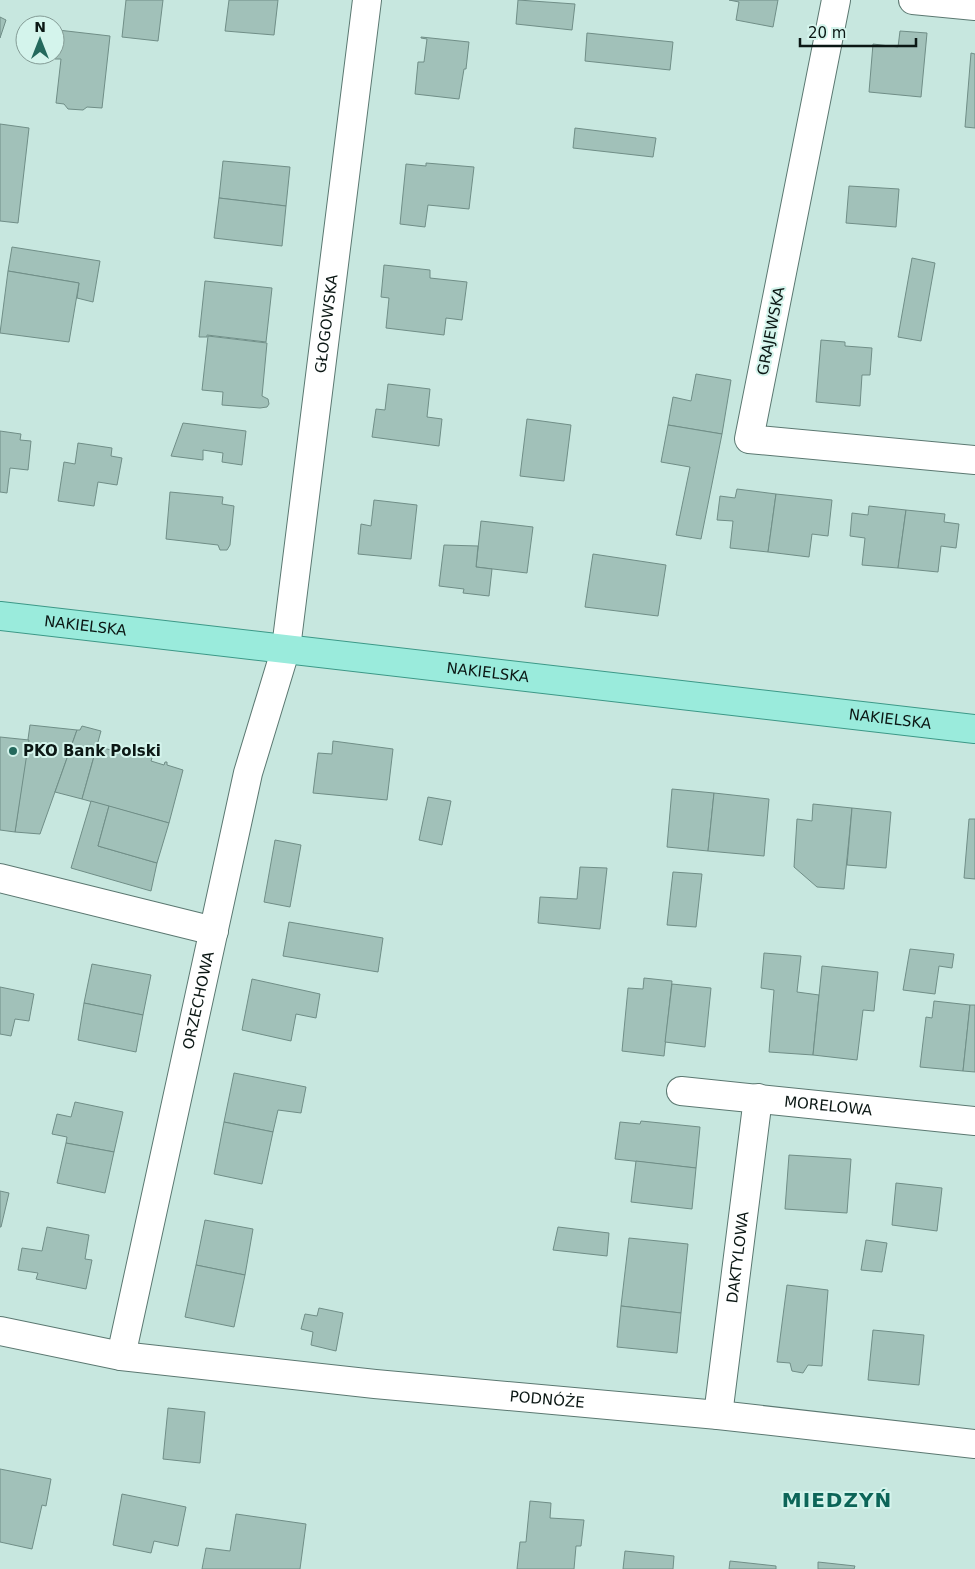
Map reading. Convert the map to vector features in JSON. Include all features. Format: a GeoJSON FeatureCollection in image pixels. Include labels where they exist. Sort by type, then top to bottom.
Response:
{"type":"FeatureCollection","features":[{"type":"Feature","properties":{"kind":"main road","name":"NAKIELSKA"},"geometry":{"type":"LineString","coordinates":[[0,616],[975,728]]}},
{"type":"Feature","properties":{"kind":"street","name":"GŁOGOWSKA"},"geometry":{"type":"LineString","coordinates":[[286,648],[366,0]]}},
{"type":"Feature","properties":{"kind":"street","name":"GRAJEWSKA"},"geometry":{"type":"LineString","coordinates":[[836,0],[749,439],[975,460]]}},
{"type":"Feature","properties":{"kind":"street"},"geometry":{"type":"LineString","coordinates":[[913,0],[975,6]]}},
{"type":"Feature","properties":{"kind":"street","name":"ORZECHOWA"},"geometry":{"type":"LineString","coordinates":[[121,1356],[248,773],[286,648]]}},
{"type":"Feature","properties":{"kind":"street"},"geometry":{"type":"LineString","coordinates":[[0,878],[214,931]]}},
{"type":"Feature","properties":{"kind":"street","name":"MORELOWA"},"geometry":{"type":"LineString","coordinates":[[680,1091],[975,1121]]}},
{"type":"Feature","properties":{"kind":"street","name":"DAKTYLOWA"},"geometry":{"type":"LineString","coordinates":[[718,1415],[758,1098]]}},
{"type":"Feature","properties":{"kind":"street","name":"PODNÓŻE"},"geometry":{"type":"LineString","coordinates":[[0,1331],[121,1356],[375,1384],[718,1415],[975,1444]]}},
{"type":"Feature","properties":{"kind":"building"},"geometry":{"type":"Polygon","coordinates":[[[126,0],[163,0],[158,41],[122,37],[126,0]]]}},
{"type":"Feature","properties":{"kind":"building"},"geometry":{"type":"Polygon","coordinates":[[[229,0],[278,0],[274,35],[225,31],[229,0]]]}},
{"type":"Feature","properties":{"kind":"building"},"geometry":{"type":"Polygon","coordinates":[[[518,0],[575,4],[572,30],[516,24],[518,0]]]}},
{"type":"Feature","properties":{"kind":"building"},"geometry":{"type":"Polygon","coordinates":[[[729,0],[778,0],[773,27],[736,20],[739,2],[729,0]]]}},
{"type":"Feature","properties":{"kind":"building"},"geometry":{"type":"Polygon","coordinates":[[[0,17],[6,20],[0,38],[0,17]]]}},
{"type":"Feature","properties":{"kind":"building"},"geometry":{"type":"Polygon","coordinates":[[[65,31],[110,36],[102,108],[68,109],[64,104],[56,103],[60,65],[65,65],[65,31]]]}},
{"type":"Feature","properties":{"kind":"building"},"geometry":{"type":"Polygon","coordinates":[[[900,31],[927,33],[921,97],[869,92],[873,44],[898,47],[900,31]]]}},
{"type":"Feature","properties":{"kind":"building"},"geometry":{"type":"Polygon","coordinates":[[[587,33],[673,42],[670,70],[585,61],[587,33]]]}},
{"type":"Feature","properties":{"kind":"building"},"geometry":{"type":"Polygon","coordinates":[[[421,37],[469,42],[466,69],[464,69],[459,99],[415,94],[418,62],[424,62],[427,39],[421,37]]]}},
{"type":"Feature","properties":{"kind":"building"},"geometry":{"type":"Polygon","coordinates":[[[971,53],[975,54],[975,128],[965,127],[971,53]]]}},
{"type":"Feature","properties":{"kind":"building"},"geometry":{"type":"Polygon","coordinates":[[[0,124],[29,128],[18,223],[0,221],[0,124]]]}},
{"type":"Feature","properties":{"kind":"building"},"geometry":{"type":"Polygon","coordinates":[[[575,128],[656,138],[653,157],[573,148],[575,128]]]}},
{"type":"Feature","properties":{"kind":"building"},"geometry":{"type":"Polygon","coordinates":[[[223,161],[290,167],[286,206],[219,198],[223,161]]]}},
{"type":"Feature","properties":{"kind":"building"},"geometry":{"type":"Polygon","coordinates":[[[426,163],[474,167],[469,209],[428,205],[425,227],[400,224],[406,164],[426,166],[426,163]]]}},
{"type":"Feature","properties":{"kind":"building"},"geometry":{"type":"Polygon","coordinates":[[[849,186],[899,189],[896,227],[846,223],[849,186]]]}},
{"type":"Feature","properties":{"kind":"building"},"geometry":{"type":"Polygon","coordinates":[[[219,198],[286,206],[282,246],[214,238],[219,198]]]}},
{"type":"Feature","properties":{"kind":"building"},"geometry":{"type":"Polygon","coordinates":[[[12,247],[100,261],[93,302],[77,298],[79,283],[8,271],[12,247]]]}},
{"type":"Feature","properties":{"kind":"building"},"geometry":{"type":"Polygon","coordinates":[[[912,258],[935,263],[921,341],[898,337],[912,258]]]}},
{"type":"Feature","properties":{"kind":"building"},"geometry":{"type":"Polygon","coordinates":[[[384,265],[430,270],[430,278],[467,282],[462,320],[446,318],[444,335],[386,328],[389,298],[381,297],[384,265]]]}},
{"type":"Feature","properties":{"kind":"building"},"geometry":{"type":"Polygon","coordinates":[[[8,271],[79,283],[69,342],[0,333],[8,271]]]}},
{"type":"Feature","properties":{"kind":"building"},"geometry":{"type":"Polygon","coordinates":[[[205,281],[272,288],[266,342],[207,335],[207,337],[199,337],[205,281]]]}},
{"type":"Feature","properties":{"kind":"building"},"geometry":{"type":"Polygon","coordinates":[[[208,336],[267,343],[262,396],[268,399],[269,404],[267,407],[222,405],[223,392],[202,390],[208,336]]]}},
{"type":"Feature","properties":{"kind":"building"},"geometry":{"type":"Polygon","coordinates":[[[821,340],[845,342],[845,346],[872,348],[870,375],[862,375],[860,406],[816,402],[821,340]]]}},
{"type":"Feature","properties":{"kind":"building"},"geometry":{"type":"Polygon","coordinates":[[[696,374],[731,380],[722,434],[668,425],[673,397],[691,401],[696,374]]]}},
{"type":"Feature","properties":{"kind":"building"},"geometry":{"type":"Polygon","coordinates":[[[388,384],[430,389],[427,417],[442,419],[439,446],[372,437],[376,409],[385,410],[388,384]]]}},
{"type":"Feature","properties":{"kind":"building"},"geometry":{"type":"Polygon","coordinates":[[[527,419],[571,425],[564,481],[520,476],[527,419]]]}},
{"type":"Feature","properties":{"kind":"building"},"geometry":{"type":"Polygon","coordinates":[[[183,423],[246,431],[242,465],[222,462],[223,453],[203,450],[203,460],[171,456],[183,423]]]}},
{"type":"Feature","properties":{"kind":"building"},"geometry":{"type":"Polygon","coordinates":[[[668,425],[722,434],[701,539],[676,535],[690,467],[661,462],[668,425]]]}},
{"type":"Feature","properties":{"kind":"building"},"geometry":{"type":"Polygon","coordinates":[[[0,431],[21,434],[20,440],[31,441],[28,470],[10,468],[7,493],[0,492],[0,431]]]}},
{"type":"Feature","properties":{"kind":"building"},"geometry":{"type":"Polygon","coordinates":[[[78,443],[112,448],[111,456],[122,458],[117,485],[98,482],[94,506],[58,501],[64,462],[75,464],[78,443]]]}},
{"type":"Feature","properties":{"kind":"building"},"geometry":{"type":"Polygon","coordinates":[[[737,489],[776,494],[768,552],[730,548],[733,521],[717,520],[720,496],[735,498],[737,489]]]}},
{"type":"Feature","properties":{"kind":"building"},"geometry":{"type":"Polygon","coordinates":[[[170,492],[223,497],[222,504],[234,506],[230,545],[227,550],[220,550],[218,545],[166,539],[170,492]]]}},
{"type":"Feature","properties":{"kind":"building"},"geometry":{"type":"Polygon","coordinates":[[[776,494],[832,500],[828,536],[812,534],[809,557],[768,552],[776,494]]]}},
{"type":"Feature","properties":{"kind":"building"},"geometry":{"type":"Polygon","coordinates":[[[374,500],[417,505],[411,559],[358,554],[361,524],[371,526],[374,500]]]}},
{"type":"Feature","properties":{"kind":"building"},"geometry":{"type":"Polygon","coordinates":[[[869,506],[906,510],[898,568],[862,565],[865,538],[850,536],[852,513],[868,515],[869,506]]]}},
{"type":"Feature","properties":{"kind":"building"},"geometry":{"type":"Polygon","coordinates":[[[906,510],[945,514],[944,522],[959,524],[956,548],[941,546],[938,572],[898,568],[906,510]]]}},
{"type":"Feature","properties":{"kind":"building"},"geometry":{"type":"Polygon","coordinates":[[[481,521],[533,527],[527,573],[476,567],[481,521]]]}},
{"type":"Feature","properties":{"kind":"building"},"geometry":{"type":"Polygon","coordinates":[[[444,545],[478,546],[476,567],[492,569],[489,596],[463,593],[464,589],[439,586],[444,545]]]}},
{"type":"Feature","properties":{"kind":"building"},"geometry":{"type":"Polygon","coordinates":[[[593,554],[666,565],[658,616],[585,607],[593,554]]]}},
{"type":"Feature","properties":{"kind":"building"},"geometry":{"type":"Polygon","coordinates":[[[30,725],[77,730],[40,834],[15,832],[30,725]]]}},
{"type":"Feature","properties":{"kind":"building"},"geometry":{"type":"Polygon","coordinates":[[[82,726],[101,731],[82,799],[55,792],[77,730],[80,730],[82,726]]]}},
{"type":"Feature","properties":{"kind":"building"},"geometry":{"type":"Polygon","coordinates":[[[0,737],[29,740],[15,832],[0,830],[0,737]]]}},
{"type":"Feature","properties":{"kind":"building"},"geometry":{"type":"Polygon","coordinates":[[[333,741],[393,749],[387,800],[313,793],[318,753],[332,754],[333,741]]]}},
{"type":"Feature","properties":{"kind":"building"},"geometry":{"type":"Polygon","coordinates":[[[97,746],[114,751],[115,747],[116,752],[130,755],[131,752],[152,758],[151,761],[164,765],[167,762],[167,765],[183,770],[169,823],[82,799],[97,746]]]}},
{"type":"Feature","properties":{"kind":"building"},"geometry":{"type":"Polygon","coordinates":[[[672,789],[714,793],[708,851],[667,847],[672,789]]]}},
{"type":"Feature","properties":{"kind":"building"},"geometry":{"type":"Polygon","coordinates":[[[714,793],[769,799],[764,856],[708,851],[714,793]]]}},
{"type":"Feature","properties":{"kind":"building"},"geometry":{"type":"Polygon","coordinates":[[[428,797],[451,801],[442,845],[419,840],[428,797]]]}},
{"type":"Feature","properties":{"kind":"building"},"geometry":{"type":"Polygon","coordinates":[[[91,801],[109,806],[98,846],[157,863],[151,891],[71,868],[91,801]]]}},
{"type":"Feature","properties":{"kind":"building"},"geometry":{"type":"Polygon","coordinates":[[[813,804],[852,808],[844,889],[817,887],[794,867],[797,819],[812,821],[813,804]]]}},
{"type":"Feature","properties":{"kind":"building"},"geometry":{"type":"Polygon","coordinates":[[[109,806],[169,823],[157,863],[98,846],[109,806]]]}},
{"type":"Feature","properties":{"kind":"building"},"geometry":{"type":"Polygon","coordinates":[[[852,808],[891,812],[886,868],[847,865],[852,808]]]}},
{"type":"Feature","properties":{"kind":"building"},"geometry":{"type":"Polygon","coordinates":[[[969,819],[975,819],[975,879],[964,878],[969,819]]]}},
{"type":"Feature","properties":{"kind":"building"},"geometry":{"type":"Polygon","coordinates":[[[275,840],[301,845],[290,907],[264,902],[275,840]]]}},
{"type":"Feature","properties":{"kind":"building"},"geometry":{"type":"Polygon","coordinates":[[[580,867],[607,868],[600,929],[538,923],[540,897],[577,899],[580,867]]]}},
{"type":"Feature","properties":{"kind":"building"},"geometry":{"type":"Polygon","coordinates":[[[673,872],[702,874],[696,927],[667,925],[673,872]]]}},
{"type":"Feature","properties":{"kind":"building"},"geometry":{"type":"Polygon","coordinates":[[[289,922],[383,938],[378,972],[283,956],[289,922]]]}},
{"type":"Feature","properties":{"kind":"building"},"geometry":{"type":"Polygon","coordinates":[[[910,949],[954,954],[952,968],[939,966],[935,994],[903,990],[910,949]]]}},
{"type":"Feature","properties":{"kind":"building"},"geometry":{"type":"Polygon","coordinates":[[[764,953],[801,956],[797,992],[819,995],[813,1055],[769,1052],[774,990],[761,988],[764,953]]]}},
{"type":"Feature","properties":{"kind":"building"},"geometry":{"type":"Polygon","coordinates":[[[92,964],[151,975],[143,1015],[84,1003],[92,964]]]}},
{"type":"Feature","properties":{"kind":"building"},"geometry":{"type":"Polygon","coordinates":[[[822,966],[878,972],[874,1011],[863,1010],[857,1060],[813,1055],[822,966]]]}},
{"type":"Feature","properties":{"kind":"building"},"geometry":{"type":"Polygon","coordinates":[[[644,978],[672,981],[664,1056],[622,1051],[628,988],[643,989],[644,978]]]}},
{"type":"Feature","properties":{"kind":"building"},"geometry":{"type":"Polygon","coordinates":[[[252,979],[320,994],[316,1018],[296,1014],[291,1041],[242,1030],[252,979]]]}},
{"type":"Feature","properties":{"kind":"building"},"geometry":{"type":"Polygon","coordinates":[[[672,984],[711,988],[705,1047],[665,1042],[672,984]]]}},
{"type":"Feature","properties":{"kind":"building"},"geometry":{"type":"Polygon","coordinates":[[[0,987],[34,994],[29,1021],[15,1019],[11,1036],[0,1034],[0,987]]]}},
{"type":"Feature","properties":{"kind":"building"},"geometry":{"type":"Polygon","coordinates":[[[934,1001],[970,1005],[963,1071],[920,1067],[926,1017],[932,1018],[934,1001]]]}},
{"type":"Feature","properties":{"kind":"building"},"geometry":{"type":"Polygon","coordinates":[[[84,1003],[143,1015],[136,1052],[78,1040],[84,1003]]]}},
{"type":"Feature","properties":{"kind":"building"},"geometry":{"type":"Polygon","coordinates":[[[970,1005],[975,1005],[975,1072],[963,1071],[970,1005]]]}},
{"type":"Feature","properties":{"kind":"building"},"geometry":{"type":"Polygon","coordinates":[[[234,1073],[306,1087],[301,1113],[278,1110],[273,1132],[224,1122],[234,1073]]]}},
{"type":"Feature","properties":{"kind":"building"},"geometry":{"type":"Polygon","coordinates":[[[75,1102],[123,1112],[114,1152],[66,1143],[67,1137],[52,1134],[57,1114],[71,1117],[75,1102]]]}},
{"type":"Feature","properties":{"kind":"building"},"geometry":{"type":"Polygon","coordinates":[[[641,1121],[700,1127],[696,1168],[615,1159],[620,1122],[640,1124],[641,1121]]]}},
{"type":"Feature","properties":{"kind":"building"},"geometry":{"type":"Polygon","coordinates":[[[224,1122],[273,1132],[262,1184],[214,1174],[224,1122]]]}},
{"type":"Feature","properties":{"kind":"building"},"geometry":{"type":"Polygon","coordinates":[[[66,1143],[114,1152],[105,1193],[57,1183],[66,1143]]]}},
{"type":"Feature","properties":{"kind":"building"},"geometry":{"type":"Polygon","coordinates":[[[789,1155],[851,1159],[847,1213],[785,1209],[789,1155]]]}},
{"type":"Feature","properties":{"kind":"building"},"geometry":{"type":"Polygon","coordinates":[[[636,1161],[696,1168],[692,1209],[631,1202],[636,1161]]]}},
{"type":"Feature","properties":{"kind":"building"},"geometry":{"type":"Polygon","coordinates":[[[896,1183],[942,1188],[937,1231],[892,1225],[896,1183]]]}},
{"type":"Feature","properties":{"kind":"building"},"geometry":{"type":"Polygon","coordinates":[[[0,1191],[9,1193],[1,1227],[0,1227],[0,1191]]]}},
{"type":"Feature","properties":{"kind":"building"},"geometry":{"type":"Polygon","coordinates":[[[205,1220],[253,1229],[245,1275],[196,1265],[205,1220]]]}},
{"type":"Feature","properties":{"kind":"building"},"geometry":{"type":"Polygon","coordinates":[[[47,1227],[89,1235],[85,1259],[92,1260],[86,1289],[36,1279],[38,1273],[18,1270],[22,1248],[42,1251],[47,1227]]]}},
{"type":"Feature","properties":{"kind":"building"},"geometry":{"type":"Polygon","coordinates":[[[558,1227],[609,1233],[607,1256],[553,1250],[558,1227]]]}},
{"type":"Feature","properties":{"kind":"building"},"geometry":{"type":"Polygon","coordinates":[[[629,1238],[688,1244],[681,1313],[621,1306],[629,1238]]]}},
{"type":"Feature","properties":{"kind":"building"},"geometry":{"type":"Polygon","coordinates":[[[866,1240],[887,1243],[882,1272],[861,1270],[866,1240]]]}},
{"type":"Feature","properties":{"kind":"building"},"geometry":{"type":"Polygon","coordinates":[[[196,1265],[245,1275],[234,1327],[185,1317],[196,1265]]]}},
{"type":"Feature","properties":{"kind":"building"},"geometry":{"type":"Polygon","coordinates":[[[787,1285],[828,1290],[822,1366],[808,1365],[803,1373],[792,1371],[790,1363],[777,1362],[787,1285]]]}},
{"type":"Feature","properties":{"kind":"building"},"geometry":{"type":"Polygon","coordinates":[[[621,1306],[681,1313],[677,1353],[617,1347],[621,1306]]]}},
{"type":"Feature","properties":{"kind":"building"},"geometry":{"type":"Polygon","coordinates":[[[319,1308],[343,1313],[336,1351],[311,1345],[313,1332],[301,1329],[305,1314],[317,1316],[319,1308]]]}},
{"type":"Feature","properties":{"kind":"building"},"geometry":{"type":"Polygon","coordinates":[[[873,1330],[924,1335],[919,1385],[868,1380],[873,1330]]]}},
{"type":"Feature","properties":{"kind":"building"},"geometry":{"type":"Polygon","coordinates":[[[168,1408],[205,1412],[200,1463],[163,1459],[168,1408]]]}},
{"type":"Feature","properties":{"kind":"building"},"geometry":{"type":"Polygon","coordinates":[[[0,1469],[51,1479],[46,1506],[42,1505],[32,1549],[0,1542],[0,1469]]]}},
{"type":"Feature","properties":{"kind":"building"},"geometry":{"type":"Polygon","coordinates":[[[122,1494],[186,1507],[178,1546],[154,1541],[151,1553],[113,1545],[122,1494]]]}},
{"type":"Feature","properties":{"kind":"building"},"geometry":{"type":"Polygon","coordinates":[[[530,1501],[551,1503],[550,1518],[584,1520],[581,1546],[576,1546],[574,1569],[517,1569],[520,1542],[526,1542],[530,1501]]]}},
{"type":"Feature","properties":{"kind":"building"},"geometry":{"type":"Polygon","coordinates":[[[236,1514],[306,1524],[300,1569],[202,1569],[206,1548],[230,1551],[236,1514]]]}},
{"type":"Feature","properties":{"kind":"building"},"geometry":{"type":"Polygon","coordinates":[[[625,1551],[674,1556],[673,1569],[623,1569],[625,1551]]]}},
{"type":"Feature","properties":{"kind":"building"},"geometry":{"type":"Polygon","coordinates":[[[730,1561],[776,1566],[776,1569],[729,1569],[730,1561]]]}},
{"type":"Feature","properties":{"kind":"building"},"geometry":{"type":"Polygon","coordinates":[[[818,1562],[855,1566],[854,1569],[818,1569],[818,1562]]]}},
{"type":"Feature","properties":{"kind":"place","name":"PKO Bank Polski"},"geometry":{"type":"Point","coordinates":[13,751]}},
{"type":"Feature","properties":{"kind":"district","name":"MIEDZYŃ"},"geometry":{"type":"Point","coordinates":[837,1500]}}]}
